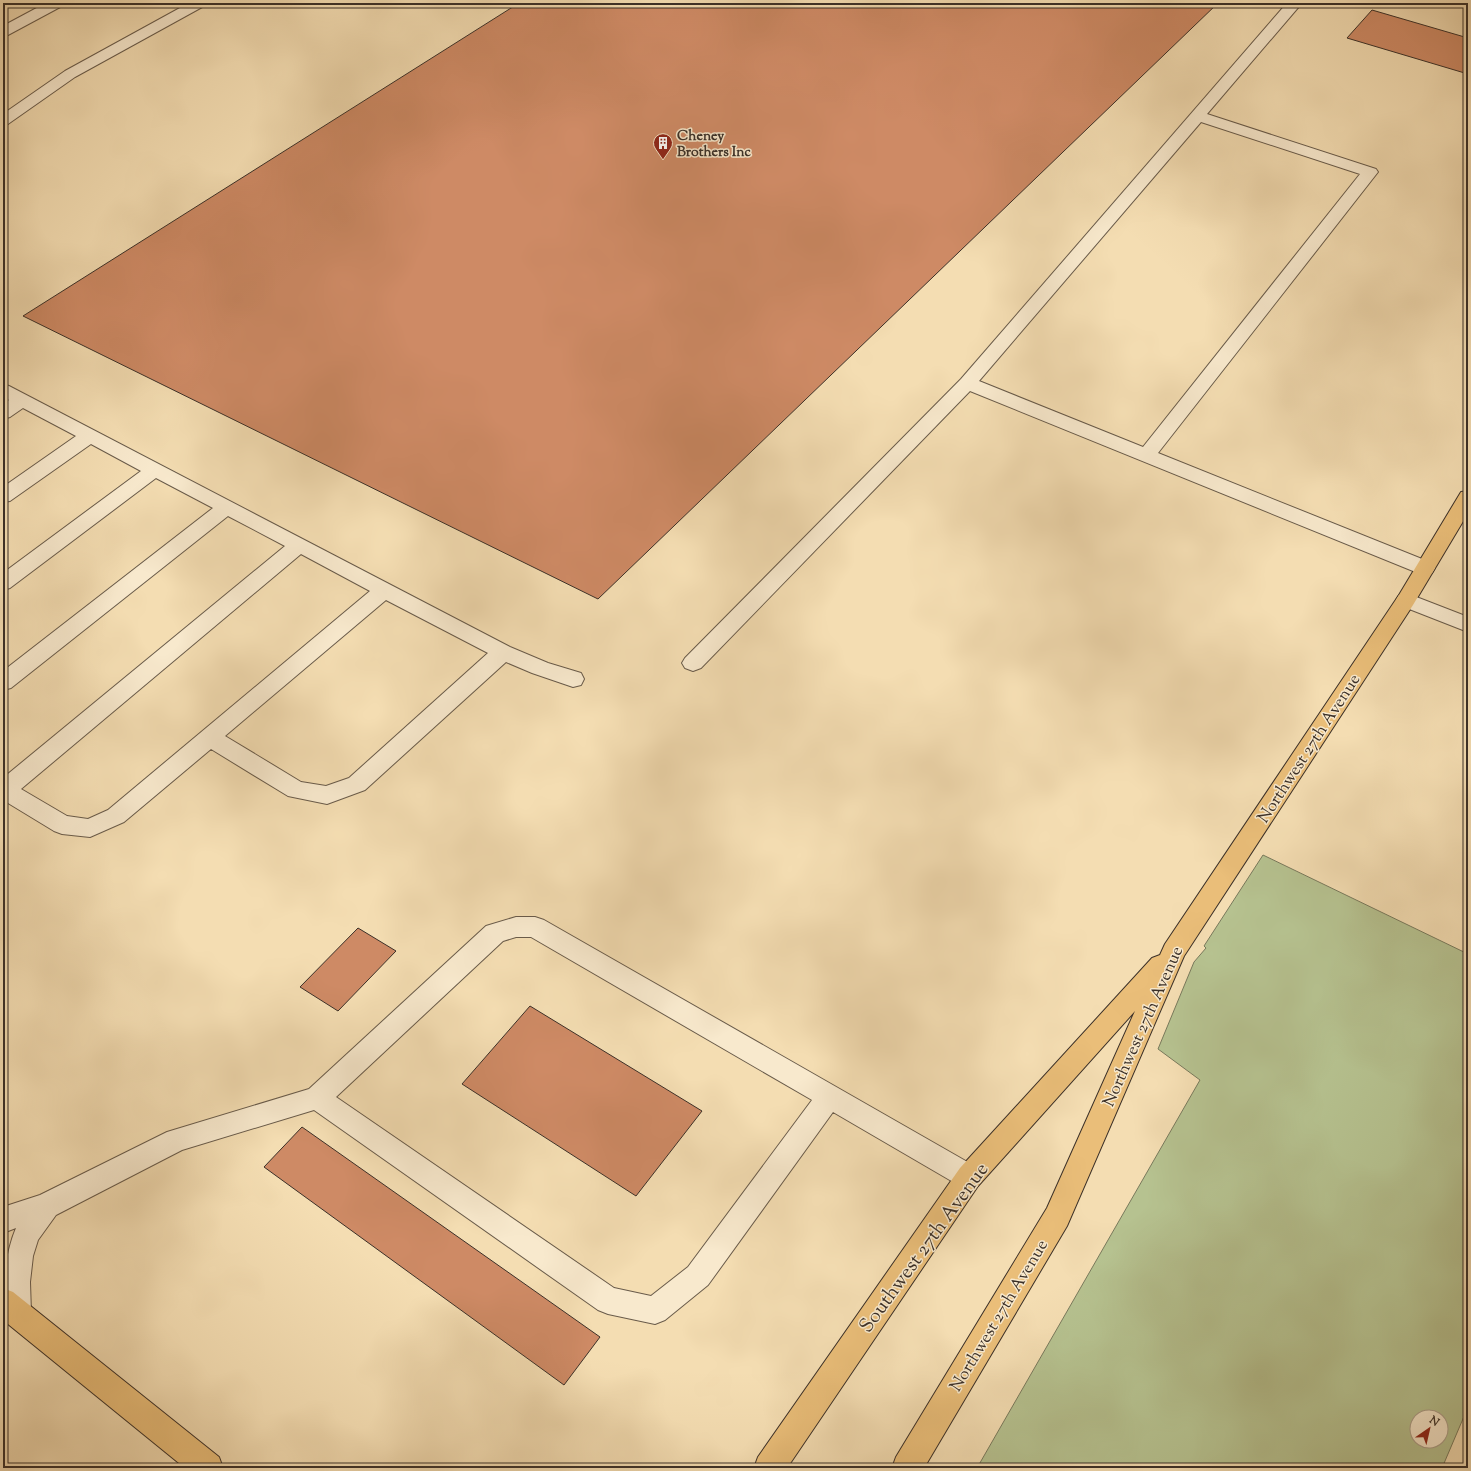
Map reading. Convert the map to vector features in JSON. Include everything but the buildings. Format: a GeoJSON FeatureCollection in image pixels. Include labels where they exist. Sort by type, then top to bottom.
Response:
{"type":"FeatureCollection","features":[{"type":"Feature","properties":{"kind":"main road","name":"Northwest 27th Avenue"},"geometry":{"type":"LineString","coordinates":[[907,1468],[1057,1217],[1174,951],[1406,600],[1468,497]]}},
{"type":"Feature","properties":{"kind":"main road","name":"Southwest 27th Avenue"},"geometry":{"type":"LineString","coordinates":[[769,1468],[969,1177],[1174,951]]}},
{"type":"Feature","properties":{"kind":"main road"},"geometry":{"type":"LineString","coordinates":[[10,1307],[208,1468]]}},
{"type":"Feature","properties":{"kind":"street"},"geometry":{"type":"LineString","coordinates":[[3,32],[57,3]]}},
{"type":"Feature","properties":{"kind":"street"},"geometry":{"type":"LineString","coordinates":[[3,121],[70,74],[199,3]]}},
{"type":"Feature","properties":{"kind":"street"},"geometry":{"type":"LineString","coordinates":[[693,663],[967,383],[1295,3]]}},
{"type":"Feature","properties":{"kind":"street"},"geometry":{"type":"LineString","coordinates":[[1147,456],[1370,172],[1198,116]]}},
{"type":"Feature","properties":{"kind":"street"},"geometry":{"type":"LineString","coordinates":[[967,383],[1425,568]]}},
{"type":"Feature","properties":{"kind":"street"},"geometry":{"type":"LineString","coordinates":[[3,390],[503,652],[540,668],[573,679]]}},
{"type":"Feature","properties":{"kind":"street"},"geometry":{"type":"LineString","coordinates":[[3,413],[22,400]]}},
{"type":"Feature","properties":{"kind":"street"},"geometry":{"type":"LineString","coordinates":[[3,496],[89,436]]}},
{"type":"Feature","properties":{"kind":"street"},"geometry":{"type":"LineString","coordinates":[[3,583],[156,470]]}},
{"type":"Feature","properties":{"kind":"street"},"geometry":{"type":"LineString","coordinates":[[3,682],[226,508]]}},
{"type":"Feature","properties":{"kind":"street"},"geometry":{"type":"LineString","coordinates":[[299,545],[4,790],[62,825],[90,828],[116,816],[384,590]]}},
{"type":"Feature","properties":{"kind":"street"},"geometry":{"type":"LineString","coordinates":[[1406,600],[1468,625]]}},
{"type":"Feature","properties":{"kind":"street"},"geometry":{"type":"LineString","coordinates":[[209,737],[296,790],[327,795],[357,784],[503,652]]}},
{"type":"Feature","properties":{"kind":"street"},"geometry":{"type":"LineString","coordinates":[[3,1220],[46,1206],[176,1140],[317,1098],[495,933],[516,927],[535,927],[969,1177]]}},
{"type":"Feature","properties":{"kind":"street"},"geometry":{"type":"LineString","coordinates":[[317,1098],[608,1300],[655,1310],[698,1276],[830,1096]]}},
{"type":"Feature","properties":{"kind":"street"},"geometry":{"type":"LineString","coordinates":[[10,1307],[15,1285],[17,1262],[24,1239],[35,1219],[46,1206]]}},
{"type":"Feature","properties":{"kind":"green space"},"geometry":{"type":"Polygon","coordinates":[[[1263,855],[1468,954],[1468,1407],[1442,1468],[977,1468],[1200,1080],[1158,1049],[1194,962],[1206,948],[1204,946],[1263,855]]]}},
{"type":"Feature","properties":{"kind":"place","name":"Cheney Brothers Inc"},"geometry":{"type":"Point","coordinates":[663,160]}}]}
